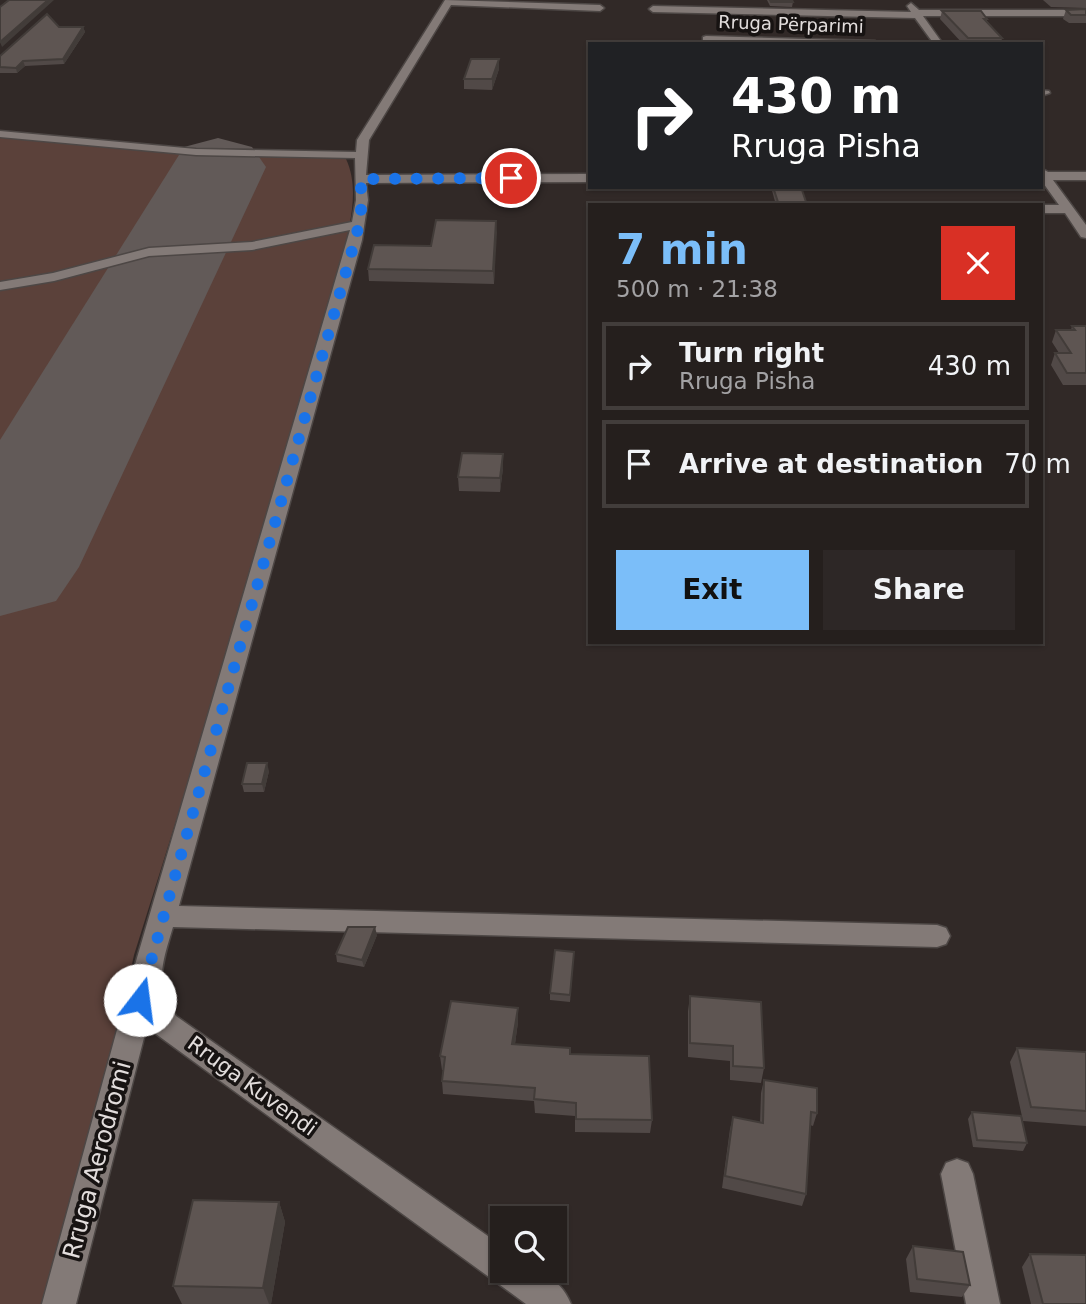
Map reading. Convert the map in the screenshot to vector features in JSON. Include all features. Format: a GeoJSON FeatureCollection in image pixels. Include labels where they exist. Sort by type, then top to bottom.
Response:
{"type":"FeatureCollection","features":[{"type":"Feature","properties":{"kind":"street"},"geometry":{"type":"LineString","coordinates":[[906,0],[937,42]]}},
{"type":"Feature","properties":{"kind":"street"},"geometry":{"type":"LineString","coordinates":[[146,975],[283,501],[359,224],[359,155],[363,140],[449,1],[600,8]]}},
{"type":"Feature","properties":{"kind":"street","name":"Rruga Përparimi"},"geometry":{"type":"LineString","coordinates":[[653,9],[916,14],[1086,13]]}},
{"type":"Feature","properties":{"kind":"street","name":"Rruga Përparimi"},"geometry":{"type":"LineString","coordinates":[[706,39],[807,42]]}},
{"type":"Feature","properties":{"kind":"street"},"geometry":{"type":"LineString","coordinates":[[0,134],[196,152],[359,155]]}},
{"type":"Feature","properties":{"kind":"street"},"geometry":{"type":"LineString","coordinates":[[1043,174],[1086,176]]}},
{"type":"Feature","properties":{"kind":"street"},"geometry":{"type":"LineString","coordinates":[[1043,174],[1086,234]]}},
{"type":"Feature","properties":{"kind":"street"},"geometry":{"type":"LineString","coordinates":[[361,179],[588,178]]}},
{"type":"Feature","properties":{"kind":"street"},"geometry":{"type":"LineString","coordinates":[[1043,209],[1068,209]]}},
{"type":"Feature","properties":{"kind":"street"},"geometry":{"type":"LineString","coordinates":[[0,286],[54,277],[149,252],[253,246],[359,224]]}},
{"type":"Feature","properties":{"kind":"street"},"geometry":{"type":"LineString","coordinates":[[163,916],[937,936]]}},
{"type":"Feature","properties":{"kind":"street","name":"Rruga Kuvendi"},"geometry":{"type":"LineString","coordinates":[[146,975],[156,1011],[166,1024],[490,1257]]}},
{"type":"Feature","properties":{"kind":"street","name":"Rruga Aerodromi"},"geometry":{"type":"LineString","coordinates":[[59,1304],[146,975]]}},
{"type":"Feature","properties":{"kind":"street"},"geometry":{"type":"LineString","coordinates":[[957,1174],[983,1304]]}},
{"type":"Feature","properties":{"kind":"street"},"geometry":{"type":"LineString","coordinates":[[526,1283],[554,1304]]}},
{"type":"Feature","properties":{"kind":"shaded area"},"geometry":{"type":"Polygon","coordinates":[[[0,135],[114,147],[346,159],[353,184],[352,210],[342,263],[212,706],[134,955],[120,1019],[42,1304],[0,1304],[0,135]]]}},
{"type":"Feature","properties":{"kind":"building"},"geometry":{"type":"Polygon","coordinates":[[[9,0],[48,0],[0,42],[0,7],[9,0]]]}},
{"type":"Feature","properties":{"kind":"building"},"geometry":{"type":"Polygon","coordinates":[[[770,0],[792,0],[793,2],[771,2],[770,0]]]}},
{"type":"Feature","properties":{"kind":"building"},"geometry":{"type":"Polygon","coordinates":[[[1086,9],[1086,15],[1071,15],[1066,10],[1086,9]]]}},
{"type":"Feature","properties":{"kind":"building"},"geometry":{"type":"Polygon","coordinates":[[[942,11],[981,11],[987,19],[984,19],[1002,38],[968,38],[942,11]]]}},
{"type":"Feature","properties":{"kind":"building"},"geometry":{"type":"Polygon","coordinates":[[[47,14],[59,27],[83,27],[63,59],[23,61],[16,68],[0,67],[0,56],[47,14]]]}},
{"type":"Feature","properties":{"kind":"building"},"geometry":{"type":"Polygon","coordinates":[[[471,59],[499,59],[492,79],[464,79],[471,59]]]}},
{"type":"Feature","properties":{"kind":"building"},"geometry":{"type":"Polygon","coordinates":[[[774,189],[802,189],[806,203],[778,203],[774,189]]]}},
{"type":"Feature","properties":{"kind":"building"},"geometry":{"type":"Polygon","coordinates":[[[436,220],[496,221],[493,271],[368,269],[374,245],[431,246],[436,220]]]}},
{"type":"Feature","properties":{"kind":"building"},"geometry":{"type":"Polygon","coordinates":[[[1072,326],[1086,326],[1086,373],[1067,373],[1055,353],[1071,353],[1056,330],[1075,330],[1072,326]]]}},
{"type":"Feature","properties":{"kind":"building"},"geometry":{"type":"Polygon","coordinates":[[[462,453],[503,454],[500,478],[458,477],[462,453]]]}},
{"type":"Feature","properties":{"kind":"building"},"geometry":{"type":"Polygon","coordinates":[[[247,763],[267,763],[262,784],[242,784],[247,763]]]}},
{"type":"Feature","properties":{"kind":"building"},"geometry":{"type":"Polygon","coordinates":[[[348,927],[375,927],[362,960],[336,954],[348,927]]]}},
{"type":"Feature","properties":{"kind":"building"},"geometry":{"type":"Polygon","coordinates":[[[555,950],[574,952],[570,995],[550,993],[555,950]]]}},
{"type":"Feature","properties":{"kind":"building"},"geometry":{"type":"Polygon","coordinates":[[[690,996],[761,1002],[764,1068],[733,1066],[733,1046],[690,1043],[690,996]]]}},
{"type":"Feature","properties":{"kind":"building"},"geometry":{"type":"Polygon","coordinates":[[[451,1001],[518,1008],[512,1044],[570,1048],[570,1054],[649,1056],[652,1120],[576,1119],[576,1103],[534,1099],[535,1088],[442,1081],[445,1057],[440,1056],[451,1001]]]}},
{"type":"Feature","properties":{"kind":"building"},"geometry":{"type":"Polygon","coordinates":[[[1017,1048],[1086,1052],[1086,1111],[1031,1107],[1017,1048]]]}},
{"type":"Feature","properties":{"kind":"building"},"geometry":{"type":"Polygon","coordinates":[[[764,1080],[817,1088],[817,1113],[811,1112],[806,1194],[725,1176],[733,1117],[763,1123],[764,1080]]]}},
{"type":"Feature","properties":{"kind":"building"},"geometry":{"type":"Polygon","coordinates":[[[972,1112],[1021,1116],[1027,1143],[977,1140],[972,1112]]]}},
{"type":"Feature","properties":{"kind":"building"},"geometry":{"type":"Polygon","coordinates":[[[193,1200],[279,1202],[263,1288],[173,1286],[193,1200]]]}},
{"type":"Feature","properties":{"kind":"building"},"geometry":{"type":"Polygon","coordinates":[[[913,1246],[963,1252],[970,1285],[917,1279],[913,1246]]]}},
{"type":"Feature","properties":{"kind":"building"},"geometry":{"type":"Polygon","coordinates":[[[1030,1254],[1086,1255],[1086,1304],[1043,1304],[1030,1254]]]}},
{"type":"Feature","properties":{"kind":"runway"},"geometry":{"type":"LineString","coordinates":[[0,567],[218,167]]}},
{"type":"Feature","properties":{"kind":"route"},"geometry":{"type":"LineString","coordinates":[[140,1000],[355,240],[361,217],[361,179],[511,178]]}}]}
